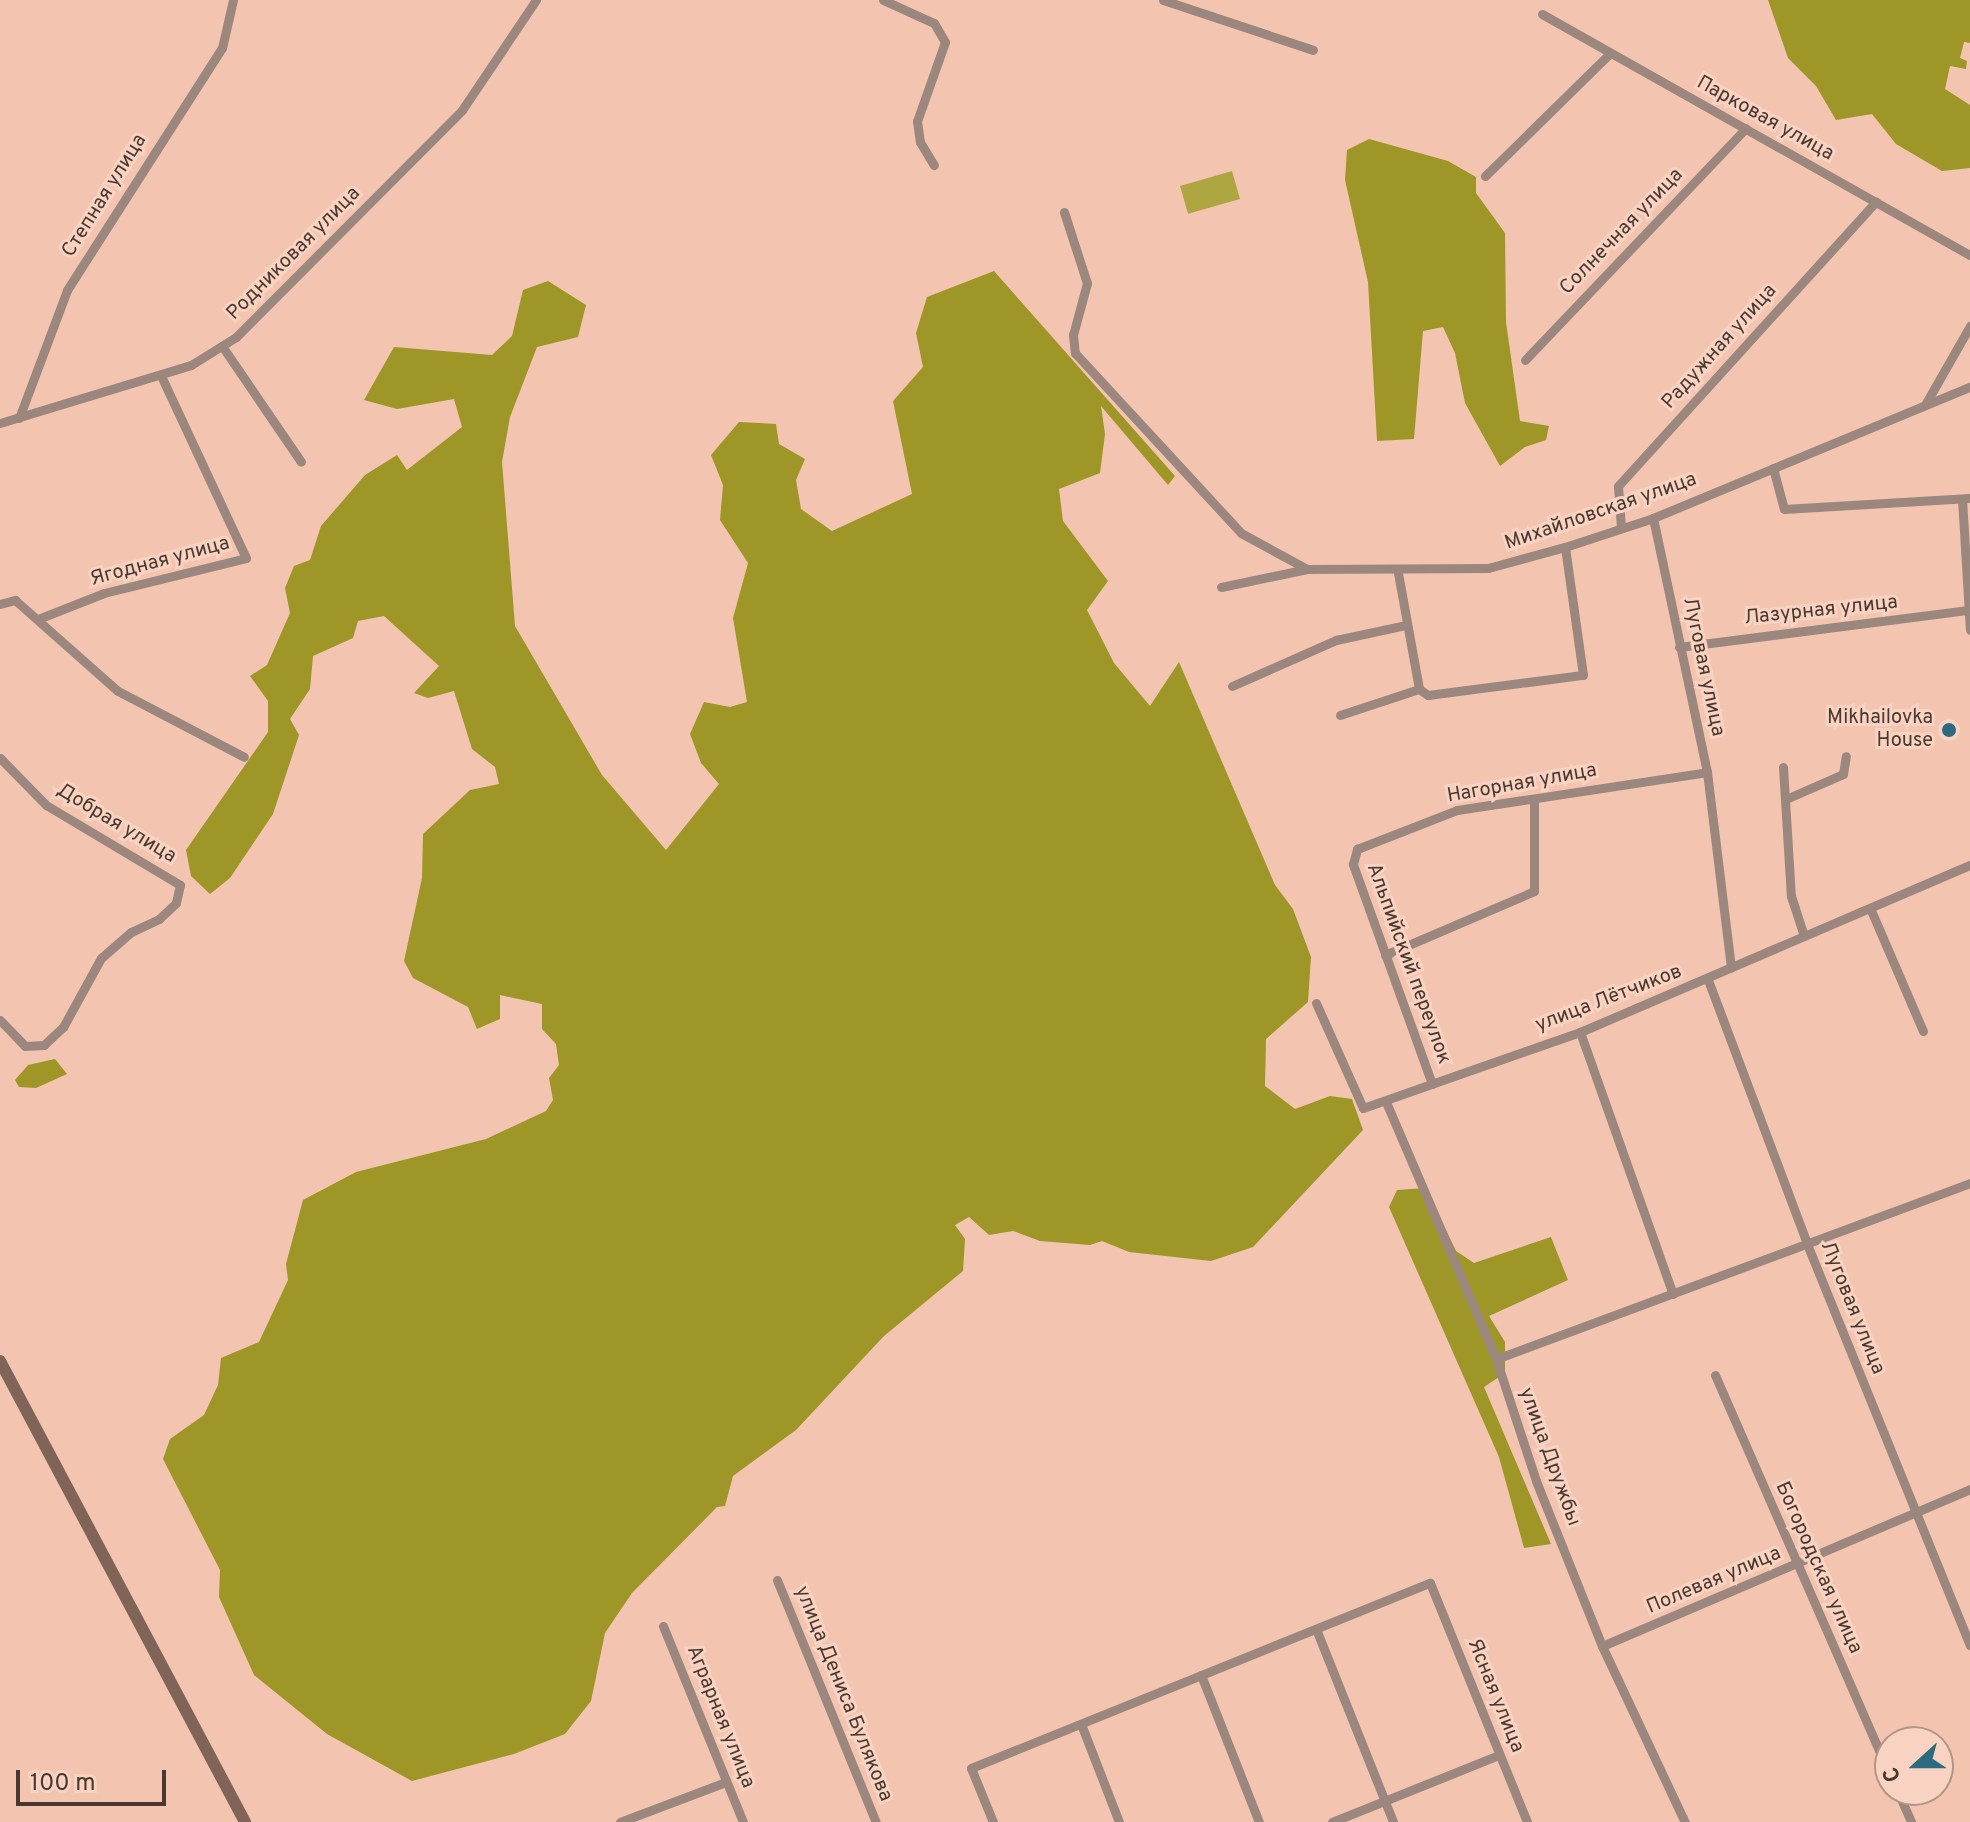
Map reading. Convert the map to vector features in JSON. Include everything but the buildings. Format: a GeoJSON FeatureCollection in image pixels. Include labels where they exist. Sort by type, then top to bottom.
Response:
{"type":"FeatureCollection","features":[{"type":"Feature","properties":{"kind":"main road"},"geometry":{"type":"LineString","coordinates":[[0,1361],[245,1822]]}},
{"type":"Feature","properties":{"kind":"street","name":"Степная улица"},"geometry":{"type":"LineString","coordinates":[[19,418],[67,290],[222,48],[233,0]]}},
{"type":"Feature","properties":{"kind":"street","name":"Родниковая улица"},"geometry":{"type":"LineString","coordinates":[[0,423],[161,376],[222,346],[462,110],[536,0]]}},
{"type":"Feature","properties":{"kind":"street"},"geometry":{"type":"LineString","coordinates":[[883,0],[934,23],[945,42],[917,121],[920,142],[934,165]]}},
{"type":"Feature","properties":{"kind":"street"},"geometry":{"type":"LineString","coordinates":[[1163,0],[1180,3],[1313,50]]}},
{"type":"Feature","properties":{"kind":"street","name":"Парковая улица"},"geometry":{"type":"LineString","coordinates":[[1542,14],[1970,255]]}},
{"type":"Feature","properties":{"kind":"street"},"geometry":{"type":"LineString","coordinates":[[1485,176],[1610,53]]}},
{"type":"Feature","properties":{"kind":"street","name":"Солнечная улица"},"geometry":{"type":"LineString","coordinates":[[1525,360],[1746,128]]}},
{"type":"Feature","properties":{"kind":"street","name":"Радужная улица"},"geometry":{"type":"LineString","coordinates":[[1621,528],[1618,486],[1876,201]]}},
{"type":"Feature","properties":{"kind":"street","name":"Михайловская улица"},"geometry":{"type":"LineString","coordinates":[[1064,212],[1087,283],[1073,335],[1075,353],[1241,533],[1307,569],[1398,573],[1488,568],[1565,547],[1653,518],[1970,387]]}},
{"type":"Feature","properties":{"kind":"street"},"geometry":{"type":"LineString","coordinates":[[1926,403],[1970,326]]}},
{"type":"Feature","properties":{"kind":"street"},"geometry":{"type":"LineString","coordinates":[[222,346],[301,462]]}},
{"type":"Feature","properties":{"kind":"street","name":"Ягодная улица"},"geometry":{"type":"LineString","coordinates":[[38,619],[104,593],[246,558],[161,376]]}},
{"type":"Feature","properties":{"kind":"street"},"geometry":{"type":"LineString","coordinates":[[1773,468],[1784,509],[1966,498],[1970,630]]}},
{"type":"Feature","properties":{"kind":"street","name":"Луговая улица"},"geometry":{"type":"LineString","coordinates":[[1653,518],[1707,772],[1731,968]]}},
{"type":"Feature","properties":{"kind":"street"},"geometry":{"type":"LineString","coordinates":[[1398,573],[1419,689],[1428,695],[1583,675],[1565,547]]}},
{"type":"Feature","properties":{"kind":"street"},"geometry":{"type":"LineString","coordinates":[[1221,587],[1307,569]]}},
{"type":"Feature","properties":{"kind":"street"},"geometry":{"type":"LineString","coordinates":[[0,604],[15,600],[118,691],[244,757]]}},
{"type":"Feature","properties":{"kind":"street","name":"Лазурная улица"},"geometry":{"type":"LineString","coordinates":[[1679,647],[1967,610]]}},
{"type":"Feature","properties":{"kind":"street"},"geometry":{"type":"LineString","coordinates":[[1232,686],[1336,640],[1406,625]]}},
{"type":"Feature","properties":{"kind":"street"},"geometry":{"type":"LineString","coordinates":[[1340,715],[1419,689]]}},
{"type":"Feature","properties":{"kind":"street"},"geometry":{"type":"LineString","coordinates":[[1786,799],[1843,774],[1846,756]]}},
{"type":"Feature","properties":{"kind":"street","name":"Добрая улица"},"geometry":{"type":"LineString","coordinates":[[0,758],[46,805],[180,885],[176,903],[159,919],[131,932],[101,958],[63,1027],[44,1045],[25,1046],[0,1020]]}},
{"type":"Feature","properties":{"kind":"street"},"geometry":{"type":"LineString","coordinates":[[1783,767],[1791,896],[1804,936]]}},
{"type":"Feature","properties":{"kind":"street","name":"Нагорная улица"},"geometry":{"type":"LineString","coordinates":[[1352,856],[1357,849],[1457,810],[1707,772]]}},
{"type":"Feature","properties":{"kind":"street"},"geometry":{"type":"LineString","coordinates":[[1385,955],[1534,891],[1534,799]]}},
{"type":"Feature","properties":{"kind":"street","name":"Альпийский переулок"},"geometry":{"type":"LineString","coordinates":[[1352,856],[1432,1084]]}},
{"type":"Feature","properties":{"kind":"street","name":"улица Лётчиков"},"geometry":{"type":"LineString","coordinates":[[1386,1102],[1580,1032],[1708,980],[1970,865]]}},
{"type":"Feature","properties":{"kind":"street"},"geometry":{"type":"LineString","coordinates":[[1870,908],[1923,1031]]}},
{"type":"Feature","properties":{"kind":"street","name":"Луговая улица"},"geometry":{"type":"LineString","coordinates":[[1708,980],[1807,1244],[1970,1645]]}},
{"type":"Feature","properties":{"kind":"street"},"geometry":{"type":"LineString","coordinates":[[1316,1003],[1363,1108],[1386,1102]]}},
{"type":"Feature","properties":{"kind":"street"},"geometry":{"type":"LineString","coordinates":[[1580,1032],[1673,1294]]}},
{"type":"Feature","properties":{"kind":"street","name":"улица Дружбы"},"geometry":{"type":"LineString","coordinates":[[1386,1102],[1496,1359],[1536,1481],[1602,1646],[1685,1822]]}},
{"type":"Feature","properties":{"kind":"street"},"geometry":{"type":"LineString","coordinates":[[1496,1359],[1970,1183]]}},
{"type":"Feature","properties":{"kind":"street","name":"Богородская улица"},"geometry":{"type":"LineString","coordinates":[[1715,1375],[1874,1739]]}},
{"type":"Feature","properties":{"kind":"street","name":"Полевая улица"},"geometry":{"type":"LineString","coordinates":[[1602,1646],[1796,1566],[1970,1489]]}},
{"type":"Feature","properties":{"kind":"street","name":"улица Дениса Булякова"},"geometry":{"type":"LineString","coordinates":[[777,1580],[876,1822]]}},
{"type":"Feature","properties":{"kind":"street","name":"Ясная улица"},"geometry":{"type":"LineString","coordinates":[[1316,1629],[1430,1583],[1527,1822]]}},
{"type":"Feature","properties":{"kind":"street","name":"Аграрная улица"},"geometry":{"type":"LineString","coordinates":[[663,1626],[743,1822]]}},
{"type":"Feature","properties":{"kind":"street"},"geometry":{"type":"LineString","coordinates":[[993,1822],[971,1768],[1316,1629],[1393,1822]]}},
{"type":"Feature","properties":{"kind":"street"},"geometry":{"type":"LineString","coordinates":[[1201,1675],[1259,1822]]}},
{"type":"Feature","properties":{"kind":"street"},"geometry":{"type":"LineString","coordinates":[[1081,1724],[1119,1822]]}},
{"type":"Feature","properties":{"kind":"street"},"geometry":{"type":"LineString","coordinates":[[1332,1822],[1499,1755]]}},
{"type":"Feature","properties":{"kind":"street"},"geometry":{"type":"LineString","coordinates":[[620,1822],[726,1782]]}},
{"type":"Feature","properties":{"kind":"shaded area"},"geometry":{"type":"Polygon","coordinates":[[[1768,0],[1970,0],[1970,43],[1964,42],[1960,58],[1967,61],[1966,69],[1950,66],[1945,89],[1970,105],[1970,168],[1942,171],[1896,144],[1872,114],[1836,120],[1816,86],[1788,58],[1768,0]]]}},
{"type":"Feature","properties":{"kind":"shaded area"},"geometry":{"type":"Polygon","coordinates":[[[1369,139],[1448,161],[1476,177],[1476,193],[1505,233],[1506,322],[1520,421],[1549,426],[1546,440],[1525,447],[1500,466],[1465,403],[1455,353],[1443,327],[1423,331],[1414,439],[1377,441],[1368,282],[1345,180],[1347,150],[1369,139]]]}},
{"type":"Feature","properties":{"kind":"shaded area"},"geometry":{"type":"Polygon","coordinates":[[[1232,171],[1240,199],[1188,214],[1180,186],[1232,171]]]}},
{"type":"Feature","properties":{"kind":"shaded area"},"geometry":{"type":"Polygon","coordinates":[[[994,271],[1175,476],[1168,485],[1101,406],[1105,434],[1100,473],[1059,489],[1063,521],[1108,581],[1087,610],[1114,663],[1150,706],[1179,662],[1275,885],[1293,909],[1311,957],[1308,1002],[1266,1039],[1265,1086],[1295,1109],[1330,1096],[1352,1099],[1363,1130],[1253,1247],[1211,1261],[1129,1252],[1102,1241],[1090,1245],[1040,1241],[1013,1231],[989,1235],[969,1217],[955,1225],[965,1239],[963,1271],[884,1336],[796,1430],[733,1476],[725,1506],[717,1507],[632,1593],[605,1633],[591,1701],[565,1734],[514,1754],[412,1781],[327,1734],[254,1675],[219,1597],[220,1570],[163,1459],[170,1439],[204,1415],[218,1385],[221,1358],[259,1342],[288,1280],[286,1264],[303,1200],[356,1172],[486,1139],[546,1111],[553,1100],[549,1078],[559,1065],[556,1044],[542,1029],[542,1004],[500,995],[500,1019],[477,1029],[468,1007],[413,978],[404,961],[422,878],[423,834],[470,790],[499,784],[495,767],[472,749],[454,691],[428,698],[414,693],[439,666],[384,616],[358,621],[353,638],[313,656],[310,689],[290,719],[299,735],[273,814],[230,878],[210,894],[191,876],[186,850],[268,732],[268,701],[250,676],[267,665],[290,613],[285,588],[294,566],[310,560],[321,526],[365,475],[397,455],[407,470],[462,427],[454,399],[397,409],[364,400],[394,347],[492,355],[512,336],[523,290],[548,281],[586,305],[578,337],[537,347],[510,417],[502,462],[515,626],[602,775],[666,850],[719,784],[701,763],[690,734],[704,702],[730,707],[747,702],[733,618],[748,563],[720,520],[723,485],[711,455],[739,422],[776,424],[779,444],[805,459],[796,480],[801,509],[832,531],[912,494],[893,401],[923,367],[916,333],[927,297],[994,271]]]}},
{"type":"Feature","properties":{"kind":"shaded area"},"geometry":{"type":"Polygon","coordinates":[[[55,1059],[67,1074],[36,1088],[19,1087],[15,1080],[28,1065],[55,1059]]]}},
{"type":"Feature","properties":{"kind":"shaded area"},"geometry":{"type":"Polygon","coordinates":[[[1426,1188],[1456,1251],[1474,1263],[1551,1237],[1568,1280],[1489,1316],[1505,1342],[1505,1373],[1484,1387],[1551,1544],[1524,1548],[1499,1457],[1389,1207],[1397,1190],[1426,1188]]]}},
{"type":"Feature","properties":{"kind":"place","name":"Mikhailovka House"},"geometry":{"type":"Point","coordinates":[1949,730]}}]}
